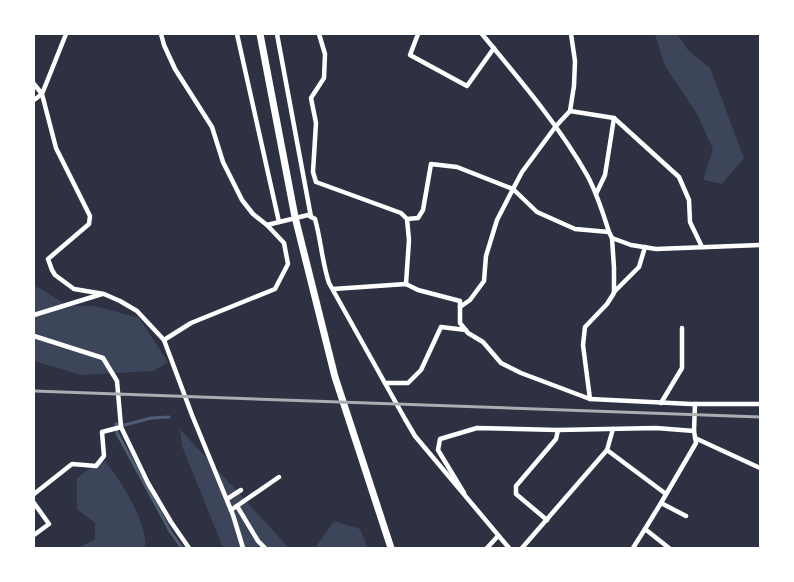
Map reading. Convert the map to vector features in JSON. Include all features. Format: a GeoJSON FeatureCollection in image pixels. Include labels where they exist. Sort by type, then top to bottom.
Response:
{"type":"FeatureCollection","features":[{"type":"Feature","properties":{"kind":"main road"},"geometry":{"type":"LineString","coordinates":[[260,34],[295,217],[352,434],[390,548]]}},
{"type":"Feature","properties":{"kind":"street"},"geometry":{"type":"LineString","coordinates":[[34,100],[42,94],[66,34]]}},
{"type":"Feature","properties":{"kind":"street"},"geometry":{"type":"LineString","coordinates":[[161,34],[175,69],[212,127],[223,162],[242,200],[253,214],[267,225],[284,243],[288,264],[275,289],[191,323],[164,340]]}},
{"type":"Feature","properties":{"kind":"street"},"geometry":{"type":"LineString","coordinates":[[237,34],[279,222]]}},
{"type":"Feature","properties":{"kind":"street"},"geometry":{"type":"LineString","coordinates":[[277,34],[311,216],[315,219],[320,238],[323,264],[329,283],[415,436],[509,548]]}},
{"type":"Feature","properties":{"kind":"street"},"geometry":{"type":"LineString","coordinates":[[318,34],[325,54],[324,78],[311,98],[316,123],[313,172],[316,182],[401,213],[407,219],[409,240],[406,284]]}},
{"type":"Feature","properties":{"kind":"street"},"geometry":{"type":"LineString","coordinates":[[418,34],[410,55],[467,86],[494,48]]}},
{"type":"Feature","properties":{"kind":"street"},"geometry":{"type":"LineString","coordinates":[[482,34],[556,126],[587,176],[596,194],[612,238],[614,292]]}},
{"type":"Feature","properties":{"kind":"street"},"geometry":{"type":"LineString","coordinates":[[460,307],[470,300],[484,281],[486,256],[497,220],[522,172],[556,126],[570,111],[574,86],[571,34]]}},
{"type":"Feature","properties":{"kind":"street"},"geometry":{"type":"LineString","coordinates":[[34,84],[42,94],[56,148],[90,216],[89,224],[48,260],[52,270],[55,275],[74,289],[104,294],[137,311],[164,340],[180,378],[192,415],[227,499],[243,548]]}},
{"type":"Feature","properties":{"kind":"street"},"geometry":{"type":"LineString","coordinates":[[570,111],[614,118],[679,177],[689,200],[690,222],[702,247]]}},
{"type":"Feature","properties":{"kind":"street"},"geometry":{"type":"LineString","coordinates":[[596,194],[605,175],[614,118]]}},
{"type":"Feature","properties":{"kind":"street"},"geometry":{"type":"LineString","coordinates":[[407,219],[418,218],[422,210],[432,164],[457,167],[513,189],[537,212],[575,229],[609,232]]}},
{"type":"Feature","properties":{"kind":"street"},"geometry":{"type":"LineString","coordinates":[[267,225],[295,217],[311,216]]}},
{"type":"Feature","properties":{"kind":"street"},"geometry":{"type":"LineString","coordinates":[[612,238],[631,245],[656,249],[760,245]]}},
{"type":"Feature","properties":{"kind":"street"},"geometry":{"type":"LineString","coordinates":[[590,399],[583,345],[585,327],[607,304],[614,292],[639,267],[645,247]]}},
{"type":"Feature","properties":{"kind":"street"},"geometry":{"type":"LineString","coordinates":[[333,289],[406,284],[418,290],[460,301],[460,323],[466,330],[483,342],[501,363],[521,373],[590,399],[661,403],[760,404]]}},
{"type":"Feature","properties":{"kind":"street"},"geometry":{"type":"LineString","coordinates":[[34,315],[104,294]]}},
{"type":"Feature","properties":{"kind":"street"},"geometry":{"type":"LineString","coordinates":[[386,384],[408,383],[421,370],[441,327],[466,330]]}},
{"type":"Feature","properties":{"kind":"street"},"geometry":{"type":"LineString","coordinates":[[661,403],[682,368],[682,328]]}},
{"type":"Feature","properties":{"kind":"street"},"geometry":{"type":"LineString","coordinates":[[34,336],[103,358],[117,381],[121,427],[148,483],[189,548]]}},
{"type":"Feature","properties":{"kind":"street"},"geometry":{"type":"LineString","coordinates":[[633,548],[696,443],[694,431],[696,404]]}},
{"type":"Feature","properties":{"kind":"street"},"geometry":{"type":"LineString","coordinates":[[34,494],[72,464],[96,466],[104,456],[102,432],[121,427]]}},
{"type":"Feature","properties":{"kind":"street"},"geometry":{"type":"LineString","coordinates":[[471,505],[438,450],[440,438],[477,428],[558,430],[656,428],[694,431]]}},
{"type":"Feature","properties":{"kind":"street"},"geometry":{"type":"LineString","coordinates":[[522,548],[607,450],[613,429]]}},
{"type":"Feature","properties":{"kind":"street"},"geometry":{"type":"LineString","coordinates":[[547,520],[516,494],[516,486],[556,439],[558,430]]}},
{"type":"Feature","properties":{"kind":"street"},"geometry":{"type":"LineString","coordinates":[[695,438],[760,468]]}},
{"type":"Feature","properties":{"kind":"street"},"geometry":{"type":"LineString","coordinates":[[607,450],[666,494]]}},
{"type":"Feature","properties":{"kind":"street"},"geometry":{"type":"LineString","coordinates":[[231,510],[279,478]]}},
{"type":"Feature","properties":{"kind":"street"},"geometry":{"type":"LineString","coordinates":[[227,499],[241,490]]}},
{"type":"Feature","properties":{"kind":"street"},"geometry":{"type":"LineString","coordinates":[[34,503],[49,524],[34,535]]}},
{"type":"Feature","properties":{"kind":"street"},"geometry":{"type":"LineString","coordinates":[[661,503],[686,516]]}},
{"type":"Feature","properties":{"kind":"street"},"geometry":{"type":"LineString","coordinates":[[237,506],[258,541],[265,548]]}},
{"type":"Feature","properties":{"kind":"street"},"geometry":{"type":"LineString","coordinates":[[645,530],[669,548]]}},
{"type":"Feature","properties":{"kind":"street"},"geometry":{"type":"LineString","coordinates":[[487,548],[498,536]]}},
{"type":"Feature","properties":{"kind":"shaded area"},"geometry":{"type":"Polygon","coordinates":[[[655,34],[677,34],[688,50],[710,68],[744,158],[722,184],[703,180],[713,149],[696,112],[665,66],[655,34]]]}},
{"type":"Feature","properties":{"kind":"shaded area"},"geometry":{"type":"Polygon","coordinates":[[[34,278],[36,286],[68,306],[95,306],[139,318],[168,362],[153,371],[81,375],[34,361],[34,278]]]}},
{"type":"Feature","properties":{"kind":"shaded area"},"geometry":{"type":"Polygon","coordinates":[[[180,429],[289,548],[223,548],[182,446],[180,429]]]}},
{"type":"Feature","properties":{"kind":"shaded area"},"geometry":{"type":"Polygon","coordinates":[[[105,461],[132,502],[142,525],[146,548],[78,548],[95,539],[95,523],[77,509],[77,478],[105,461]]]}},
{"type":"Feature","properties":{"kind":"shaded area"},"geometry":{"type":"Polygon","coordinates":[[[334,521],[360,529],[368,548],[315,548],[334,521]]]}},
{"type":"Feature","properties":{"kind":"waterway"},"geometry":{"type":"LineString","coordinates":[[169,417],[151,418],[125,425],[116,424],[117,433],[170,531],[182,548]]}},
{"type":"Feature","properties":{"kind":"railway"},"geometry":{"type":"LineString","coordinates":[[34,391],[760,417]]}}]}
